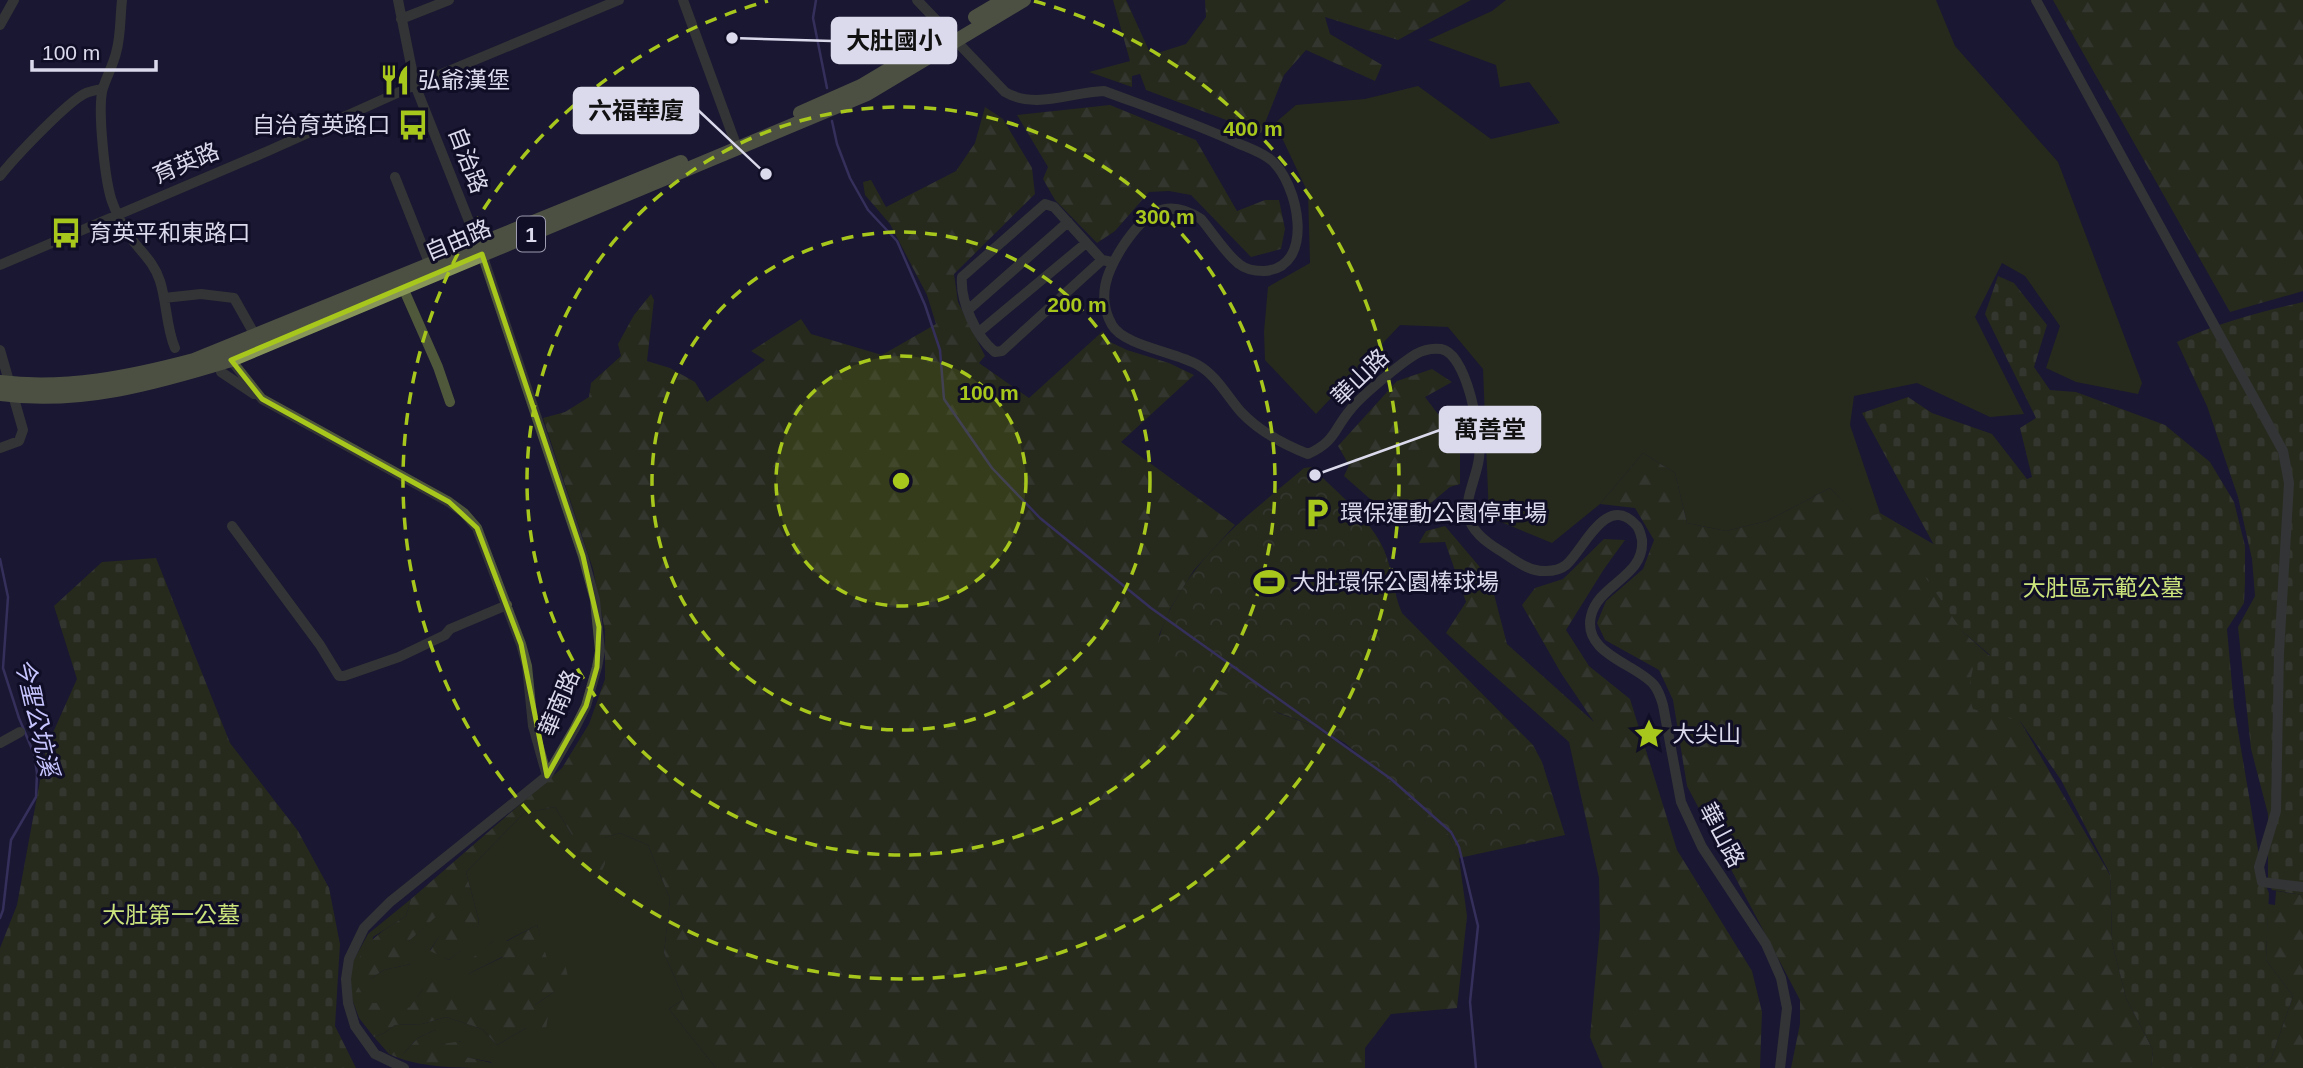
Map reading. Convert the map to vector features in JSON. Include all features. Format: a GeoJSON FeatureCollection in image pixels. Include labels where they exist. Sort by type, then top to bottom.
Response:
{"type":"FeatureCollection","features":[{"type":"Feature","properties":{"kind":"main road","name":"自由路"},"geometry":{"type":"LineString","coordinates":[[952,37],[1004,0]]}},
{"type":"Feature","properties":{"kind":"main road","name":"自由路"},"geometry":{"type":"LineString","coordinates":[[6,389],[37,398],[77,395],[131,388],[231,360],[604,192],[736,146],[862,86],[1024,0]]}},
{"type":"Feature","properties":{"kind":"main road","name":"自由路"},"geometry":{"type":"LineString","coordinates":[[6,389],[129,377],[194,360],[401,283],[429,265],[480,249]]}},
{"type":"Feature","properties":{"kind":"street"},"geometry":{"type":"LineString","coordinates":[[0,25],[14,0]]}},
{"type":"Feature","properties":{"kind":"street"},"geometry":{"type":"LineString","coordinates":[[122,0],[117,50],[102,89],[106,181],[118,214],[131,238],[152,263],[164,298],[170,338],[175,348]]}},
{"type":"Feature","properties":{"kind":"street","name":"自治路"},"geometry":{"type":"LineString","coordinates":[[398,0],[415,85],[480,249]]}},
{"type":"Feature","properties":{"kind":"street"},"geometry":{"type":"LineString","coordinates":[[401,19],[449,0]]}},
{"type":"Feature","properties":{"kind":"street","name":"育英路"},"geometry":{"type":"LineString","coordinates":[[0,265],[415,85],[619,0]]}},
{"type":"Feature","properties":{"kind":"street"},"geometry":{"type":"LineString","coordinates":[[683,0],[736,146]]}},
{"type":"Feature","properties":{"kind":"street","name":"華山路"},"geometry":{"type":"LineString","coordinates":[[917,0],[1005,92],[1016,99],[1031,102],[1104,91],[1206,130],[1268,157],[1278,166],[1288,183],[1298,239],[1289,261],[1280,267],[1257,271],[1240,265],[1194,214],[1176,210],[1148,215],[1137,224],[1107,261],[1104,304],[1112,326],[1120,335],[1184,357],[1203,368],[1265,432],[1308,454],[1323,447],[1333,438],[1351,409],[1416,354],[1443,349],[1451,353],[1465,375],[1480,455],[1468,513],[1473,527],[1488,542],[1530,569],[1548,571],[1567,564],[1601,520],[1614,516],[1636,524],[1641,534],[1643,550],[1638,563],[1597,602],[1590,622],[1594,637],[1606,653],[1643,676],[1659,692],[1681,802],[1702,847],[1766,944],[1782,978],[1787,1008],[1780,1068]]}},
{"type":"Feature","properties":{"kind":"street"},"geometry":{"type":"LineString","coordinates":[[2036,0],[2283,450],[2289,483],[2279,653],[2276,811],[2259,867],[2262,883],[2303,887]]}},
{"type":"Feature","properties":{"kind":"street"},"geometry":{"type":"LineString","coordinates":[[0,176],[12,161],[73,103],[84,94],[102,89]]}},
{"type":"Feature","properties":{"kind":"street"},"geometry":{"type":"LineString","coordinates":[[395,177],[429,265]]}},
{"type":"Feature","properties":{"kind":"street"},"geometry":{"type":"LineString","coordinates":[[1045,204],[1054,207],[1086,243],[1107,261],[1002,351],[995,352],[991,349],[979,332],[961,290],[962,277],[1045,204]]}},
{"type":"Feature","properties":{"kind":"street"},"geometry":{"type":"LineString","coordinates":[[968,310],[1068,222]]}},
{"type":"Feature","properties":{"kind":"street"},"geometry":{"type":"LineString","coordinates":[[979,332],[1086,243]]}},
{"type":"Feature","properties":{"kind":"street","name":"華南路"},"geometry":{"type":"LineString","coordinates":[[404,1068],[375,1054],[355,1026],[348,1003],[346,979],[349,959],[364,928],[390,902],[547,776],[586,706],[597,667],[599,627],[583,556],[480,249]]}},
{"type":"Feature","properties":{"kind":"street"},"geometry":{"type":"LineString","coordinates":[[401,283],[439,367],[450,402]]}},
{"type":"Feature","properties":{"kind":"street"},"geometry":{"type":"LineString","coordinates":[[164,298],[201,295],[234,299],[256,337]]}},
{"type":"Feature","properties":{"kind":"street"},"geometry":{"type":"LineString","coordinates":[[0,350],[6,389],[23,430],[19,442],[0,448]]}},
{"type":"Feature","properties":{"kind":"street"},"geometry":{"type":"LineString","coordinates":[[231,360],[262,399]]}},
{"type":"Feature","properties":{"kind":"street"},"geometry":{"type":"LineString","coordinates":[[221,372],[262,399],[449,502],[478,528],[527,666],[533,726],[547,776]]}},
{"type":"Feature","properties":{"kind":"street"},"geometry":{"type":"LineString","coordinates":[[232,526],[340,676],[344,677],[399,657],[445,635],[450,629],[507,606]]}},
{"type":"Feature","properties":{"kind":"street"},"geometry":{"type":"LineString","coordinates":[[0,743],[20,732]]}},
{"type":"Feature","properties":{"kind":"highlighted area"},"geometry":{"type":"Polygon","coordinates":[[[482,254],[583,556],[599,627],[597,667],[586,706],[547,776],[521,644],[477,528],[449,502],[262,399],[231,360],[482,254]]]}},
{"type":"Feature","properties":{"kind":"green space"},"geometry":{"type":"Polygon","coordinates":[[[1113,0],[1126,0],[1151,55],[1186,44],[1206,17],[1205,0],[1471,0],[1398,40],[1325,17],[1330,34],[1382,65],[1375,81],[1306,50],[1284,75],[1261,133],[1146,90],[1140,74],[1132,76],[1132,87],[1089,72],[1130,61],[1113,0]]]}},
{"type":"Feature","properties":{"kind":"green space"},"geometry":{"type":"Polygon","coordinates":[[[1506,0],[1936,0],[1955,46],[2058,162],[2142,383],[2138,394],[2076,382],[2046,368],[2060,326],[2025,276],[2002,263],[1975,317],[2024,414],[1990,417],[1917,383],[1854,396],[1850,425],[1880,513],[1861,520],[1830,488],[1767,521],[1726,531],[1687,523],[1675,473],[1643,453],[1600,504],[1552,543],[1489,517],[1483,369],[1448,327],[1400,325],[1316,414],[1265,360],[1264,332],[1268,287],[1310,263],[1308,193],[1275,123],[1296,105],[1365,99],[1418,86],[1491,139],[1560,123],[1529,82],[1500,87],[1496,65],[1428,40],[1492,11],[1506,0]]]}},
{"type":"Feature","properties":{"kind":"green space"},"geometry":{"type":"Polygon","coordinates":[[[2053,0],[2303,0],[2303,291],[2230,312],[2053,0]]]}},
{"type":"Feature","properties":{"kind":"green space"},"geometry":{"type":"Polygon","coordinates":[[[1110,105],[1196,140],[1237,211],[1265,200],[1279,200],[1285,229],[1281,249],[1251,257],[1191,195],[1169,191],[1149,192],[1115,231],[1097,243],[1055,200],[1043,179],[1048,167],[1017,115],[1110,105]]]}},
{"type":"Feature","properties":{"kind":"green space"},"geometry":{"type":"Polygon","coordinates":[[[985,107],[1003,119],[1032,168],[1035,194],[954,274],[958,302],[985,356],[979,363],[1029,398],[1103,331],[1108,341],[1194,375],[1121,442],[1235,525],[1194,570],[1170,609],[1159,635],[1278,713],[1314,726],[1383,774],[1445,828],[1459,858],[1467,916],[1457,1008],[1391,1014],[1365,1048],[1365,1068],[716,1068],[669,1009],[684,999],[664,953],[670,899],[648,845],[620,833],[604,838],[605,864],[601,873],[590,872],[555,807],[524,813],[466,872],[479,921],[476,938],[449,960],[430,951],[445,927],[439,914],[409,941],[418,952],[411,964],[384,970],[370,979],[353,979],[365,948],[379,934],[406,916],[411,899],[562,768],[589,724],[605,679],[605,631],[593,569],[543,418],[565,412],[589,397],[591,383],[621,356],[618,344],[634,315],[651,294],[654,300],[647,361],[670,368],[695,382],[707,402],[765,360],[751,351],[801,319],[811,334],[882,355],[936,324],[927,295],[890,224],[865,195],[863,182],[871,180],[886,207],[956,171],[975,143],[985,107]]]}},
{"type":"Feature","properties":{"kind":"green space","name":"大肚區示範公墓"},"geometry":{"type":"Polygon","coordinates":[[[1998,276],[2014,283],[2047,325],[2034,367],[2050,390],[2076,392],[2165,425],[2210,462],[2234,502],[2245,546],[2245,583],[2244,603],[2227,629],[2234,707],[2263,879],[2269,893],[2266,960],[2293,996],[2271,1059],[2258,1068],[2151,1068],[2153,1050],[2126,998],[2112,942],[2110,874],[2061,780],[2020,721],[1973,709],[1968,693],[1974,663],[1990,655],[1963,632],[1923,574],[1934,545],[1862,413],[1908,397],[1932,413],[1992,434],[2027,479],[2032,477],[2020,428],[2036,418],[1985,314],[1998,276]]]}},
{"type":"Feature","properties":{"kind":"green space"},"geometry":{"type":"Polygon","coordinates":[[[2303,302],[2303,895],[2272,890],[2268,881],[2268,814],[2251,749],[2238,627],[2255,596],[2252,559],[2238,497],[2207,406],[2177,342],[2238,319],[2303,302]]]}},
{"type":"Feature","properties":{"kind":"green space"},"geometry":{"type":"Polygon","coordinates":[[[1432,369],[1452,382],[1425,397],[1444,422],[1460,417],[1460,484],[1450,487],[1402,527],[1344,476],[1349,465],[1338,446],[1397,381],[1432,369]]]}},
{"type":"Feature","properties":{"kind":"green space"},"geometry":{"type":"Polygon","coordinates":[[[1643,453],[1675,473],[1687,523],[1726,531],[1767,521],[1830,488],[1861,519],[1880,513],[1935,545],[1963,632],[1990,656],[2020,721],[2110,875],[2112,942],[2126,998],[2153,1050],[2151,1068],[1791,1068],[1800,1024],[1800,1000],[1687,786],[1673,700],[1659,670],[1605,640],[1597,623],[1606,601],[1643,569],[1654,540],[1635,508],[1600,504],[1643,453]]]}},
{"type":"Feature","properties":{"kind":"green space"},"geometry":{"type":"Polygon","coordinates":[[[1312,467],[1352,506],[1378,538],[1387,558],[1402,613],[1533,745],[1542,762],[1565,835],[1459,858],[1445,828],[1345,743],[1314,726],[1207,686],[1179,672],[1158,649],[1168,613],[1191,575],[1205,558],[1269,497],[1304,468],[1312,467]]]}},
{"type":"Feature","properties":{"kind":"green space"},"geometry":{"type":"Polygon","coordinates":[[[1445,526],[1490,579],[1507,644],[1594,722],[1561,673],[1522,605],[1535,588],[1563,579],[1604,539],[1625,540],[1566,630],[1589,666],[1630,699],[1677,850],[1752,971],[1762,1012],[1760,1068],[1603,1068],[1590,1037],[1600,928],[1599,878],[1569,742],[1446,633],[1466,602],[1445,542],[1419,543],[1426,531],[1445,526]]]}},
{"type":"Feature","properties":{"kind":"green space","name":"大肚第一公墓"},"geometry":{"type":"Polygon","coordinates":[[[156,558],[230,743],[298,831],[329,888],[340,944],[335,1026],[356,1068],[0,1068],[0,948],[17,905],[46,748],[77,679],[54,606],[102,562],[156,558]]]}},
{"type":"Feature","properties":{"kind":"green space"},"geometry":{"type":"Polygon","coordinates":[[[555,807],[572,835],[603,838],[620,833],[648,845],[670,899],[664,953],[684,999],[669,1009],[716,1068],[493,1068],[491,1062],[465,1057],[460,1041],[453,1045],[439,1043],[435,1030],[418,1038],[404,1053],[390,1049],[389,1054],[374,1037],[395,1025],[422,1024],[446,1017],[482,1029],[497,1045],[526,1028],[535,1005],[554,992],[537,925],[506,941],[493,941],[479,954],[468,974],[503,957],[508,961],[472,1010],[465,1010],[450,993],[423,989],[409,1009],[371,1003],[370,989],[352,999],[350,967],[368,934],[411,899],[406,916],[373,937],[370,979],[384,970],[411,964],[409,941],[439,913],[446,927],[430,950],[449,960],[475,938],[479,921],[466,872],[524,813],[555,807]]]}},
{"type":"Feature","properties":{"kind":"green space"},"geometry":{"type":"Polygon","coordinates":[[[2276,891],[2303,895],[2303,1068],[2258,1068],[2271,1059],[2293,996],[2266,960],[2268,904],[2275,905],[2276,891]]]}},
{"type":"Feature","properties":{"kind":"green space"},"geometry":{"type":"Polygon","coordinates":[[[537,925],[549,965],[564,960],[568,977],[554,992],[535,1005],[548,1016],[546,1029],[526,1028],[497,1045],[482,1029],[446,1017],[422,1024],[395,1025],[374,1037],[359,1018],[352,999],[359,986],[371,989],[371,1003],[378,1003],[391,995],[403,998],[409,1008],[423,989],[437,979],[450,993],[466,996],[465,1010],[472,1010],[475,1000],[507,961],[502,957],[468,974],[463,966],[493,941],[507,941],[537,925]]]}},
{"type":"Feature","properties":{"kind":"green space"},"geometry":{"type":"Polygon","coordinates":[[[435,1030],[439,1034],[439,1043],[467,1042],[471,1050],[466,1057],[492,1063],[493,1068],[425,1065],[389,1054],[390,1049],[397,1047],[404,1053],[418,1038],[435,1030]]]}},
{"type":"Feature","properties":{"kind":"waterway"},"geometry":{"type":"LineString","coordinates":[[816,0],[813,18],[827,88]]}},
{"type":"Feature","properties":{"kind":"waterway"},"geometry":{"type":"LineString","coordinates":[[832,121],[837,144],[850,178],[868,210],[897,241],[925,305],[940,350],[944,399],[992,468],[1040,518],[1151,608],[1391,779],[1451,832],[1459,847],[1478,926],[1470,1002],[1476,1068]]}},
{"type":"Feature","properties":{"kind":"waterway","name":"今聖公坑溪"},"geometry":{"type":"LineString","coordinates":[[0,559],[8,597],[3,668],[34,754],[37,773],[36,797],[11,840],[0,918]]}},
{"type":"Feature","properties":{"kind":"place","name":"大肚國小"},"geometry":{"type":"Point","coordinates":[732,38]}},
{"type":"Feature","properties":{"kind":"place","name":"弘爺漢堡"},"geometry":{"type":"Point","coordinates":[395,80]}},
{"type":"Feature","properties":{"kind":"place","name":"自治育英路口"},"geometry":{"type":"Point","coordinates":[413,125]}},
{"type":"Feature","properties":{"kind":"place","name":"六福華廈"},"geometry":{"type":"Point","coordinates":[766,174]}},
{"type":"Feature","properties":{"kind":"place","name":"育英平和東路口"},"geometry":{"type":"Point","coordinates":[66,233]}},
{"type":"Feature","properties":{"kind":"place","name":"萬善堂"},"geometry":{"type":"Point","coordinates":[1315,475]}},
{"type":"Feature","properties":{"kind":"place","name":"環保運動公園停車場"},"geometry":{"type":"Point","coordinates":[1317,513]}},
{"type":"Feature","properties":{"kind":"place","name":"大肚環保公園棒球場"},"geometry":{"type":"Point","coordinates":[1269,582]}},
{"type":"Feature","properties":{"kind":"place","name":"大尖山"},"geometry":{"type":"Point","coordinates":[1649,734]}}]}
